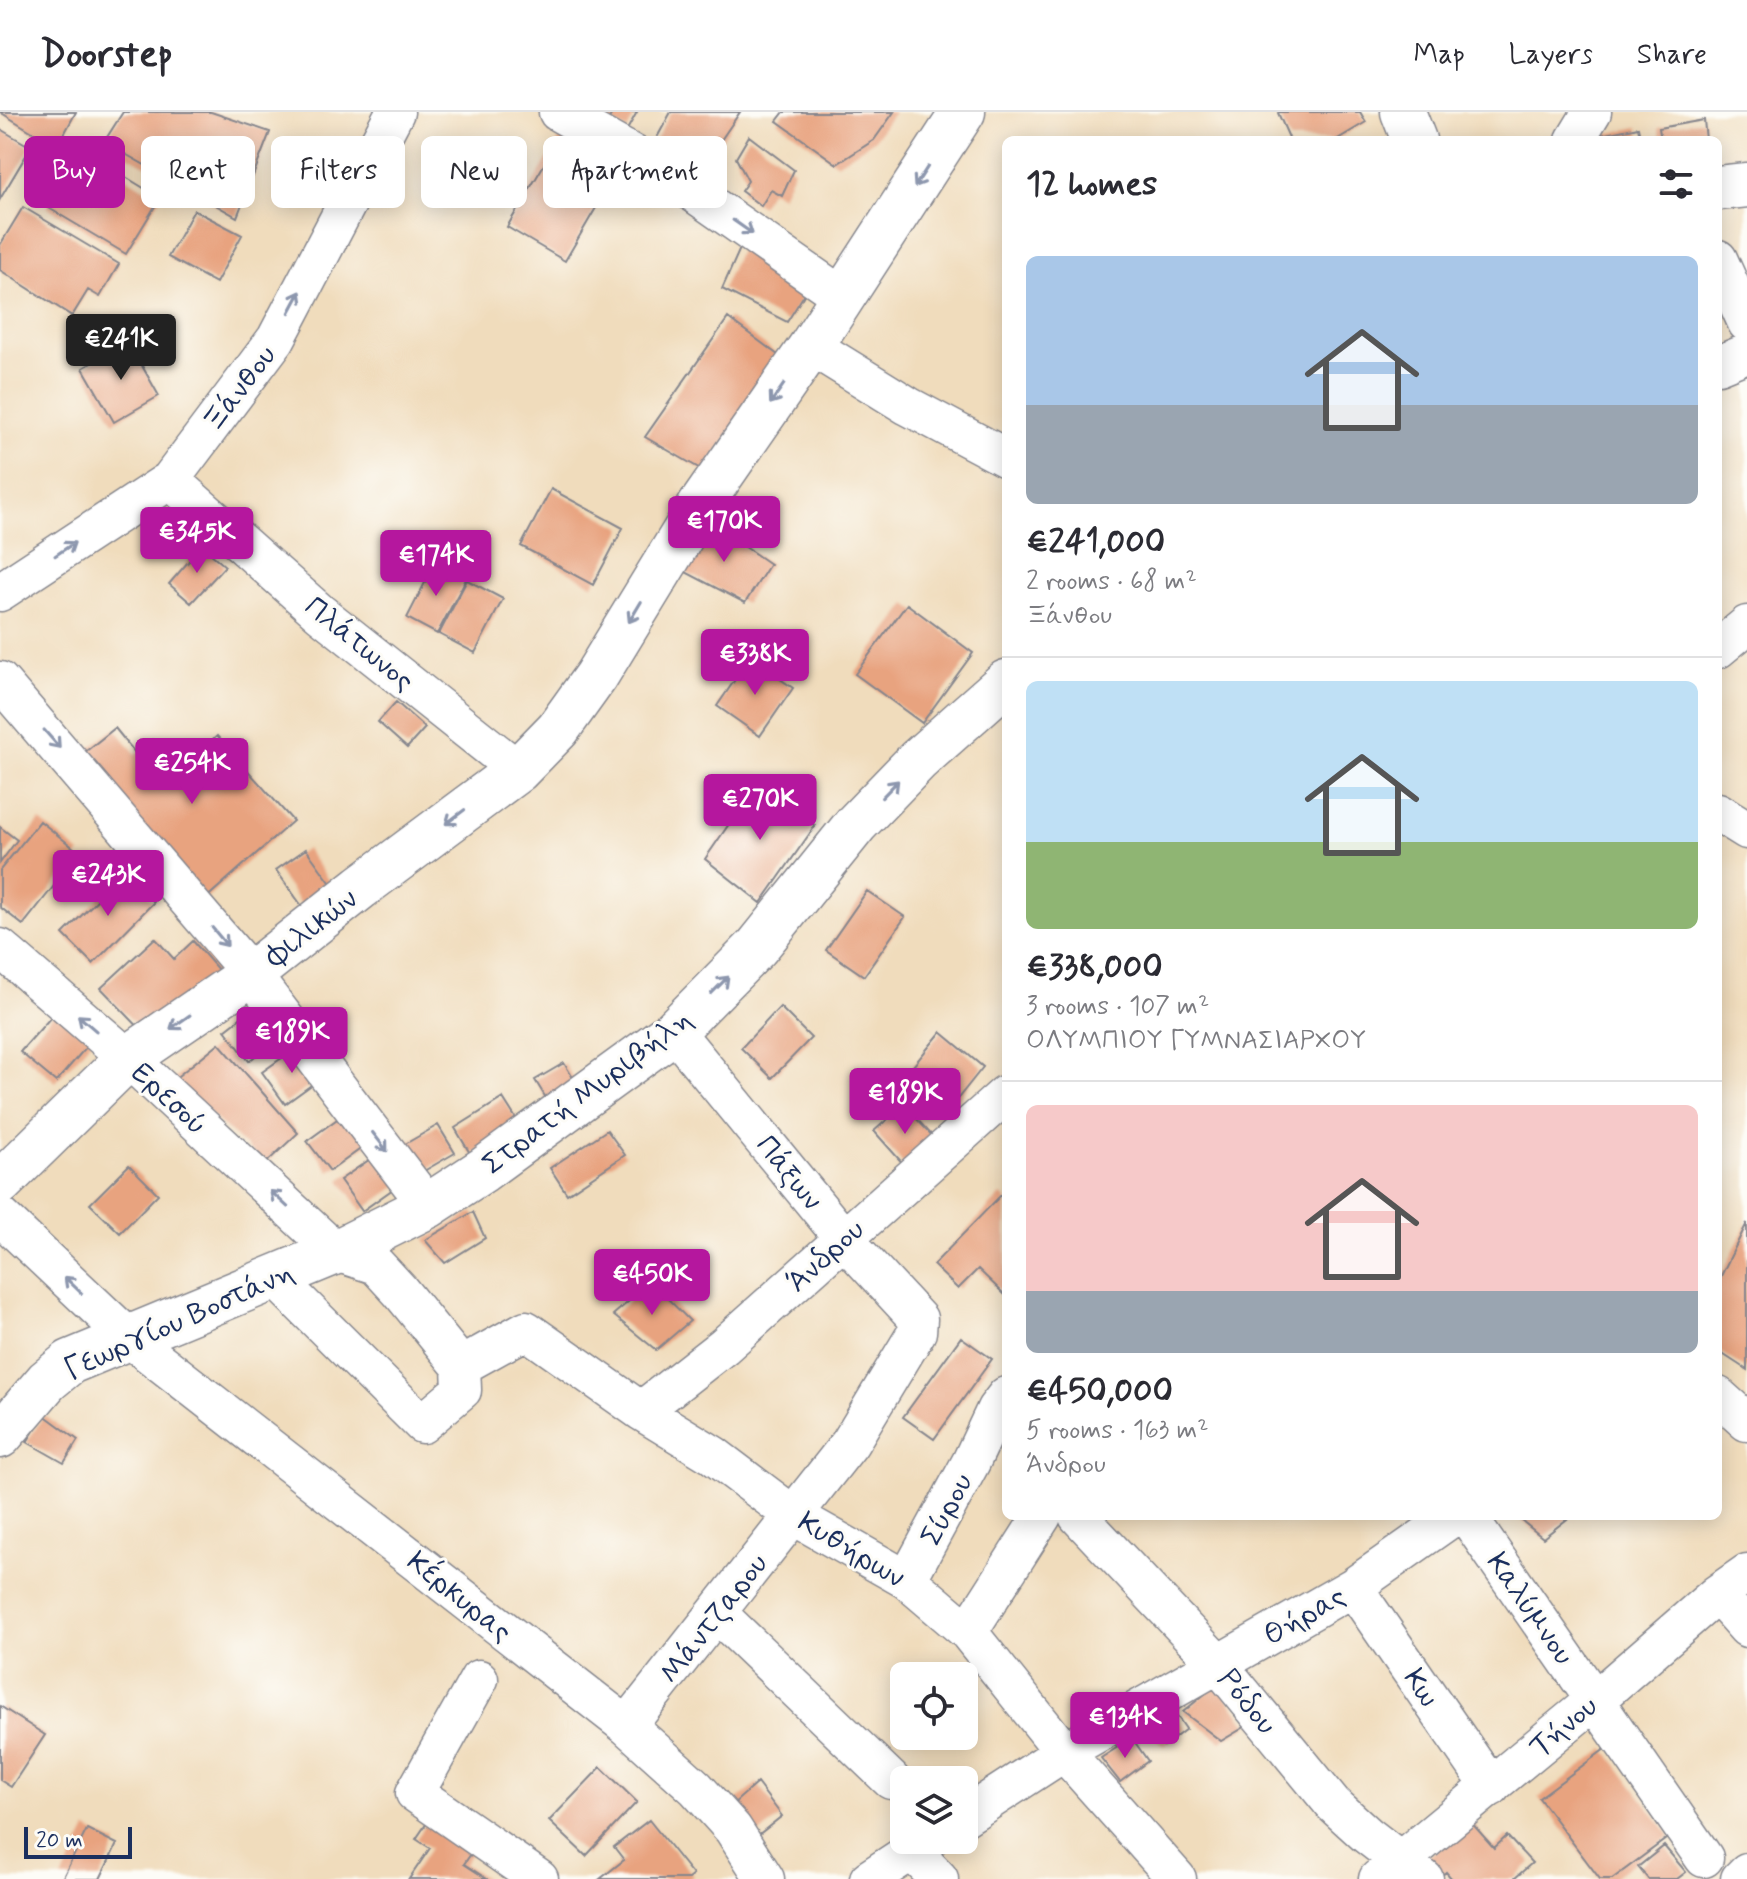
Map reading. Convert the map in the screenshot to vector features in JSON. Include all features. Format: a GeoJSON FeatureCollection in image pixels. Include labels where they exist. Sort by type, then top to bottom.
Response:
{"type":"FeatureCollection","features":[{"type":"Feature","properties":{"kind":"main road","name":"Φιλικών"},"geometry":{"type":"LineString","coordinates":[[0,1183],[128,1058],[251,974],[518,770],[558,729],[596,676],[700,506],[811,346],[963,112]]}},
{"type":"Feature","properties":{"kind":"main road"},"geometry":{"type":"LineString","coordinates":[[1403,112],[1412,136]]}},
{"type":"Feature","properties":{"kind":"main road"},"geometry":{"type":"LineString","coordinates":[[1722,188],[1747,185]]}},
{"type":"Feature","properties":{"kind":"main road","name":"Στρατή Μυριβήλη"},"geometry":{"type":"LineString","coordinates":[[336,1252],[428,1206],[483,1170],[674,1031],[757,947],[856,824],[918,760],[1002,686]]}},
{"type":"Feature","properties":{"kind":"main road","name":"Γεωργίου Βοστάνη"},"geometry":{"type":"LineString","coordinates":[[0,1436],[47,1381],[70,1362],[336,1252]]}},
{"type":"Feature","properties":{"kind":"street","name":"Ξάνθου"},"geometry":{"type":"LineString","coordinates":[[0,592],[170,480],[276,339],[395,112]]}},
{"type":"Feature","properties":{"kind":"street"},"geometry":{"type":"LineString","coordinates":[[558,112],[661,170],[843,297]]}},
{"type":"Feature","properties":{"kind":"street"},"geometry":{"type":"LineString","coordinates":[[1577,136],[1592,112]]}},
{"type":"Feature","properties":{"kind":"street"},"geometry":{"type":"LineString","coordinates":[[1722,268],[1747,323]]}},
{"type":"Feature","properties":{"kind":"street"},"geometry":{"type":"LineString","coordinates":[[811,346],[908,406],[1002,456]]}},
{"type":"Feature","properties":{"kind":"street"},"geometry":{"type":"LineString","coordinates":[[1722,363],[1747,353]]}},
{"type":"Feature","properties":{"kind":"street","name":"Πλάτωνος"},"geometry":{"type":"LineString","coordinates":[[170,480],[320,613],[518,770]]}},
{"type":"Feature","properties":{"kind":"street"},"geometry":{"type":"LineString","coordinates":[[1722,646],[1747,625]]}},
{"type":"Feature","properties":{"kind":"street"},"geometry":{"type":"LineString","coordinates":[[0,681],[251,974],[428,1206]]}},
{"type":"Feature","properties":{"kind":"street"},"geometry":{"type":"LineString","coordinates":[[1722,814],[1747,830]]}},
{"type":"Feature","properties":{"kind":"street","name":"Ερεσού"},"geometry":{"type":"LineString","coordinates":[[0,948],[128,1058],[336,1252]]}},
{"type":"Feature","properties":{"kind":"street","name":"Πάξων"},"geometry":{"type":"LineString","coordinates":[[674,1031],[844,1239],[911,1309]]}},
{"type":"Feature","properties":{"kind":"street","name":"Άνδρου"},"geometry":{"type":"LineString","coordinates":[[641,1411],[724,1346],[1002,1098]]}},
{"type":"Feature","properties":{"kind":"street","name":"Κέρκυρας"},"geometry":{"type":"LineString","coordinates":[[0,1216],[129,1338],[627,1726],[705,1798],[733,1829],[765,1879]]}},
{"type":"Feature","properties":{"kind":"street"},"geometry":{"type":"LineString","coordinates":[[274,1277],[422,1424],[462,1390],[461,1366],[376,1265],[336,1252]]}},
{"type":"Feature","properties":{"kind":"street","name":"Μάντζαρου"},"geometry":{"type":"LineString","coordinates":[[627,1726],[850,1443],[917,1332],[918,1319],[911,1309]]}},
{"type":"Feature","properties":{"kind":"street","name":"Κυθήρων"},"geometry":{"type":"LineString","coordinates":[[461,1366],[526,1330],[641,1411],[713,1455],[794,1516],[907,1580],[968,1632],[1064,1752],[1177,1879]]}},
{"type":"Feature","properties":{"kind":"street"},"geometry":{"type":"LineString","coordinates":[[1722,1400],[1747,1422]]}},
{"type":"Feature","properties":{"kind":"street","name":"Σύρου"},"geometry":{"type":"LineString","coordinates":[[907,1580],[1002,1401]]}},
{"type":"Feature","properties":{"kind":"street"},"geometry":{"type":"LineString","coordinates":[[968,1632],[1039,1520]]}},
{"type":"Feature","properties":{"kind":"street","name":"Ρόδου"},"geometry":{"type":"LineString","coordinates":[[1082,1520],[1218,1664],[1333,1804],[1401,1873]]}},
{"type":"Feature","properties":{"kind":"street","name":"Θήρας"},"geometry":{"type":"LineString","coordinates":[[978,1808],[1064,1752],[1353,1587],[1448,1520]]}},
{"type":"Feature","properties":{"kind":"street","name":"Καλύμνου"},"geometry":{"type":"LineString","coordinates":[[1470,1520],[1704,1858]]}},
{"type":"Feature","properties":{"kind":"street"},"geometry":{"type":"LineString","coordinates":[[1732,1584],[1747,1628]]}},
{"type":"Feature","properties":{"kind":"street","name":"Τήνου"},"geometry":{"type":"LineString","coordinates":[[1401,1873],[1491,1787],[1732,1584]]}},
{"type":"Feature","properties":{"kind":"street","name":"Κω"},"geometry":{"type":"LineString","coordinates":[[1353,1587],[1491,1787]]}},
{"type":"Feature","properties":{"kind":"street"},"geometry":{"type":"LineString","coordinates":[[717,1613],[890,1779]]}},
{"type":"Feature","properties":{"kind":"street"},"geometry":{"type":"LineString","coordinates":[[479,1679],[415,1793],[539,1879]]}},
{"type":"Feature","properties":{"kind":"street"},"geometry":{"type":"LineString","coordinates":[[869,1879],[908,1854]]}},
{"type":"Feature","properties":{"kind":"street"},"geometry":{"type":"LineString","coordinates":[[925,1854],[939,1879]]}},
{"type":"Feature","properties":{"kind":"street"},"geometry":{"type":"LineString","coordinates":[[1740,1879],[1747,1872]]}},
{"type":"Feature","properties":{"kind":"building"},"geometry":{"type":"Polygon","coordinates":[[[0,112],[76,112],[63,136],[39,136],[0,112]]]}},
{"type":"Feature","properties":{"kind":"building"},"geometry":{"type":"Polygon","coordinates":[[[123,112],[211,112],[270,132],[255,171],[255,136],[141,136],[141,163],[125,154],[125,136],[108,136],[123,112]]]}},
{"type":"Feature","properties":{"kind":"building"},"geometry":{"type":"Polygon","coordinates":[[[613,112],[637,112],[627,130],[608,120],[613,112]]]}},
{"type":"Feature","properties":{"kind":"building"},"geometry":{"type":"Polygon","coordinates":[[[671,112],[740,112],[724,136],[658,136],[671,112]]]}},
{"type":"Feature","properties":{"kind":"building"},"geometry":{"type":"Polygon","coordinates":[[[784,112],[894,112],[874,140],[837,164],[777,121],[784,112]]]}},
{"type":"Feature","properties":{"kind":"building"},"geometry":{"type":"Polygon","coordinates":[[[1360,112],[1366,122],[1343,136],[1288,136],[1278,113],[1360,112]]]}},
{"type":"Feature","properties":{"kind":"building"},"geometry":{"type":"Polygon","coordinates":[[[1704,120],[1706,136],[1660,136],[1659,128],[1704,120]]]}},
{"type":"Feature","properties":{"kind":"building"},"geometry":{"type":"Polygon","coordinates":[[[1638,127],[1640,136],[1597,136],[1638,127]]]}},
{"type":"Feature","properties":{"kind":"building"},"geometry":{"type":"Polygon","coordinates":[[[0,129],[24,143],[24,159],[0,199],[0,129]]]}},
{"type":"Feature","properties":{"kind":"building"},"geometry":{"type":"Polygon","coordinates":[[[749,136],[794,170],[782,196],[771,190],[761,206],[741,191],[748,181],[736,158],[749,136]]]}},
{"type":"Feature","properties":{"kind":"building"},"geometry":{"type":"Polygon","coordinates":[[[543,166],[543,208],[596,208],[565,261],[507,227],[518,208],[527,208],[527,193],[543,166]]]}},
{"type":"Feature","properties":{"kind":"building"},"geometry":{"type":"Polygon","coordinates":[[[125,177],[141,186],[141,208],[154,208],[126,254],[49,208],[125,208],[125,177]]]}},
{"type":"Feature","properties":{"kind":"building"},"geometry":{"type":"Polygon","coordinates":[[[23,207],[119,264],[100,297],[88,290],[72,316],[0,270],[0,245],[23,207]]]}},
{"type":"Feature","properties":{"kind":"building"},"geometry":{"type":"Polygon","coordinates":[[[221,208],[240,208],[237,217],[221,208]]]}},
{"type":"Feature","properties":{"kind":"building"},"geometry":{"type":"Polygon","coordinates":[[[194,210],[242,235],[216,283],[168,257],[194,210]]]}},
{"type":"Feature","properties":{"kind":"building"},"geometry":{"type":"Polygon","coordinates":[[[742,244],[807,290],[787,322],[722,289],[742,244]]]}},
{"type":"Feature","properties":{"kind":"building"},"geometry":{"type":"Polygon","coordinates":[[[728,318],[782,358],[704,471],[645,437],[728,318]]]}},
{"type":"Feature","properties":{"kind":"building"},"geometry":{"type":"Polygon","coordinates":[[[128,341],[159,396],[114,422],[83,368],[128,341]]]}},
{"type":"Feature","properties":{"kind":"building"},"geometry":{"type":"Polygon","coordinates":[[[551,489],[623,528],[593,585],[521,546],[551,489]]]}},
{"type":"Feature","properties":{"kind":"building"},"geometry":{"type":"Polygon","coordinates":[[[710,523],[770,564],[745,603],[674,566],[710,523]]]}},
{"type":"Feature","properties":{"kind":"building"},"geometry":{"type":"Polygon","coordinates":[[[202,546],[225,566],[191,603],[169,584],[202,546]]]}},
{"type":"Feature","properties":{"kind":"building"},"geometry":{"type":"Polygon","coordinates":[[[435,563],[466,579],[437,634],[407,618],[435,563]]]}},
{"type":"Feature","properties":{"kind":"building"},"geometry":{"type":"Polygon","coordinates":[[[467,580],[503,599],[475,653],[439,634],[467,580]]]}},
{"type":"Feature","properties":{"kind":"building"},"geometry":{"type":"Polygon","coordinates":[[[907,604],[973,653],[922,723],[855,674],[907,604]]]}},
{"type":"Feature","properties":{"kind":"building"},"geometry":{"type":"Polygon","coordinates":[[[750,658],[793,688],[760,736],[717,706],[750,658]]]}},
{"type":"Feature","properties":{"kind":"building"},"geometry":{"type":"Polygon","coordinates":[[[396,702],[425,728],[407,748],[378,722],[396,702]]]}},
{"type":"Feature","properties":{"kind":"building"},"geometry":{"type":"Polygon","coordinates":[[[115,728],[136,754],[152,740],[179,771],[217,736],[293,821],[204,900],[80,756],[115,728]]]}},
{"type":"Feature","properties":{"kind":"building"},"geometry":{"type":"Polygon","coordinates":[[[760,779],[815,826],[761,903],[705,859],[760,779]]]}},
{"type":"Feature","properties":{"kind":"building"},"geometry":{"type":"Polygon","coordinates":[[[40,821],[80,853],[23,925],[0,907],[0,870],[40,821]]]}},
{"type":"Feature","properties":{"kind":"building"},"geometry":{"type":"Polygon","coordinates":[[[0,827],[17,840],[0,863],[0,827]]]}},
{"type":"Feature","properties":{"kind":"building"},"geometry":{"type":"Polygon","coordinates":[[[306,849],[332,885],[302,906],[276,870],[306,849]]]}},
{"type":"Feature","properties":{"kind":"building"},"geometry":{"type":"Polygon","coordinates":[[[124,873],[154,902],[93,964],[63,934],[124,873]]]}},
{"type":"Feature","properties":{"kind":"building"},"geometry":{"type":"Polygon","coordinates":[[[867,891],[905,917],[864,976],[826,950],[867,891]]]}},
{"type":"Feature","properties":{"kind":"building"},"geometry":{"type":"Polygon","coordinates":[[[155,938],[174,959],[193,941],[220,972],[149,1038],[101,988],[155,938]]]}},
{"type":"Feature","properties":{"kind":"building"},"geometry":{"type":"Polygon","coordinates":[[[262,1001],[286,1031],[249,1061],[225,1030],[262,1001]]]}},
{"type":"Feature","properties":{"kind":"building"},"geometry":{"type":"Polygon","coordinates":[[[780,1007],[811,1038],[772,1078],[741,1048],[780,1007]]]}},
{"type":"Feature","properties":{"kind":"building"},"geometry":{"type":"Polygon","coordinates":[[[59,1008],[94,1038],[56,1082],[20,1052],[59,1008]]]}},
{"type":"Feature","properties":{"kind":"building"},"geometry":{"type":"Polygon","coordinates":[[[941,1032],[983,1067],[947,1112],[904,1077],[941,1032]]]}},
{"type":"Feature","properties":{"kind":"building"},"geometry":{"type":"Polygon","coordinates":[[[219,1043],[298,1133],[265,1164],[173,1080],[219,1043]]]}},
{"type":"Feature","properties":{"kind":"building"},"geometry":{"type":"Polygon","coordinates":[[[299,1046],[321,1078],[285,1104],[262,1072],[299,1046]]]}},
{"type":"Feature","properties":{"kind":"building"},"geometry":{"type":"Polygon","coordinates":[[[564,1063],[578,1086],[549,1103],[535,1080],[564,1063]]]}},
{"type":"Feature","properties":{"kind":"building"},"geometry":{"type":"Polygon","coordinates":[[[503,1098],[520,1125],[471,1155],[455,1128],[503,1098]]]}},
{"type":"Feature","properties":{"kind":"building"},"geometry":{"type":"Polygon","coordinates":[[[904,1105],[936,1140],[906,1167],[874,1131],[904,1105]]]}},
{"type":"Feature","properties":{"kind":"building"},"geometry":{"type":"Polygon","coordinates":[[[347,1112],[370,1142],[330,1171],[307,1141],[347,1112]]]}},
{"type":"Feature","properties":{"kind":"building"},"geometry":{"type":"Polygon","coordinates":[[[438,1125],[455,1153],[417,1175],[400,1147],[438,1125]]]}},
{"type":"Feature","properties":{"kind":"building"},"geometry":{"type":"Polygon","coordinates":[[[607,1130],[625,1155],[567,1194],[550,1168],[607,1130]]]}},
{"type":"Feature","properties":{"kind":"building"},"geometry":{"type":"Polygon","coordinates":[[[379,1153],[400,1184],[362,1211],[340,1180],[379,1153]]]}},
{"type":"Feature","properties":{"kind":"building"},"geometry":{"type":"Polygon","coordinates":[[[129,1165],[158,1194],[120,1233],[90,1204],[129,1165]]]}},
{"type":"Feature","properties":{"kind":"building"},"geometry":{"type":"Polygon","coordinates":[[[1002,1196],[1002,1292],[978,1269],[958,1289],[933,1265],[1002,1196]]]}},
{"type":"Feature","properties":{"kind":"building"},"geometry":{"type":"Polygon","coordinates":[[[473,1212],[485,1238],[445,1263],[425,1240],[473,1212]]]}},
{"type":"Feature","properties":{"kind":"building"},"geometry":{"type":"Polygon","coordinates":[[[1747,1223],[1747,1370],[1722,1354],[1722,1274],[1747,1223]]]}},
{"type":"Feature","properties":{"kind":"building"},"geometry":{"type":"Polygon","coordinates":[[[651,1282],[690,1321],[656,1350],[613,1315],[651,1282]]]}},
{"type":"Feature","properties":{"kind":"building"},"geometry":{"type":"Polygon","coordinates":[[[961,1337],[992,1359],[934,1439],[903,1417],[961,1337]]]}},
{"type":"Feature","properties":{"kind":"building"},"geometry":{"type":"Polygon","coordinates":[[[44,1415],[78,1440],[64,1463],[27,1442],[44,1415]]]}},
{"type":"Feature","properties":{"kind":"building"},"geometry":{"type":"Polygon","coordinates":[[[1521,1520],[1566,1520],[1543,1538],[1521,1520]]]}},
{"type":"Feature","properties":{"kind":"building"},"geometry":{"type":"Polygon","coordinates":[[[1217,1684],[1248,1725],[1221,1741],[1183,1712],[1217,1684]]]}},
{"type":"Feature","properties":{"kind":"building"},"geometry":{"type":"Polygon","coordinates":[[[1169,1704],[1186,1729],[1164,1746],[1140,1725],[1169,1704]]]}},
{"type":"Feature","properties":{"kind":"building"},"geometry":{"type":"Polygon","coordinates":[[[0,1706],[45,1735],[11,1787],[0,1780],[0,1706]]]}},
{"type":"Feature","properties":{"kind":"building"},"geometry":{"type":"Polygon","coordinates":[[[1132,1738],[1148,1761],[1120,1782],[1101,1758],[1132,1738]]]}},
{"type":"Feature","properties":{"kind":"building"},"geometry":{"type":"Polygon","coordinates":[[[1605,1749],[1670,1836],[1612,1879],[1600,1879],[1539,1798],[1605,1749]]]}},
{"type":"Feature","properties":{"kind":"building"},"geometry":{"type":"Polygon","coordinates":[[[601,1767],[637,1802],[586,1856],[549,1821],[601,1767]]]}},
{"type":"Feature","properties":{"kind":"building"},"geometry":{"type":"Polygon","coordinates":[[[757,1783],[782,1816],[758,1835],[733,1804],[757,1783]]]}},
{"type":"Feature","properties":{"kind":"building"},"geometry":{"type":"Polygon","coordinates":[[[429,1820],[473,1851],[464,1864],[487,1879],[409,1879],[430,1848],[416,1839],[429,1820]]]}},
{"type":"Feature","properties":{"kind":"building"},"geometry":{"type":"Polygon","coordinates":[[[649,1820],[693,1875],[688,1879],[600,1879],[624,1860],[614,1847],[649,1820]]]}},
{"type":"Feature","properties":{"kind":"building"},"geometry":{"type":"Polygon","coordinates":[[[1469,1820],[1494,1848],[1507,1836],[1532,1863],[1514,1879],[1452,1879],[1446,1872],[1441,1876],[1426,1860],[1469,1820]]]}},
{"type":"Feature","properties":{"kind":"building"},"geometry":{"type":"Polygon","coordinates":[[[87,1829],[117,1844],[100,1879],[62,1879],[87,1829]]]}},
{"type":"Feature","properties":{"kind":"building"},"geometry":{"type":"Polygon","coordinates":[[[1664,1846],[1686,1872],[1677,1879],[1648,1879],[1638,1867],[1664,1846]]]}}]}
